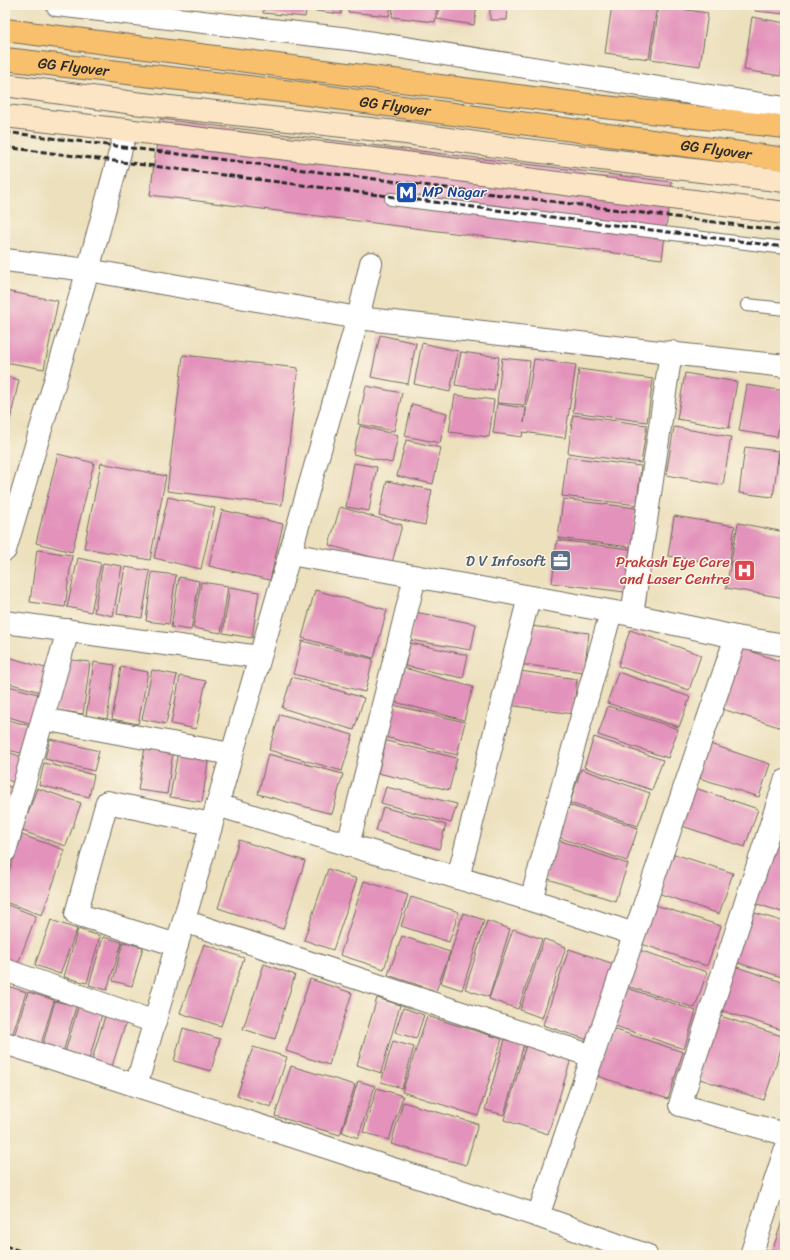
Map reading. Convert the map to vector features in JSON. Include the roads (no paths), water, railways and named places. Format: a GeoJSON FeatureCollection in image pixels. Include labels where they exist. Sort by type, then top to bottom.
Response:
{"type":"FeatureCollection","features":[{"type":"Feature","properties":{"kind":"main road","name":"GG Flyover"},"geometry":{"type":"LineString","coordinates":[[5,30],[604,107],[785,127]]}},
{"type":"Feature","properties":{"kind":"main road","name":"GG Flyover"},"geometry":{"type":"LineString","coordinates":[[5,59],[300,93],[785,159]]}},
{"type":"Feature","properties":{"kind":"main road"},"geometry":{"type":"LineString","coordinates":[[5,85],[134,103],[406,133],[517,149],[785,181]]}},
{"type":"Feature","properties":{"kind":"main road"},"geometry":{"type":"LineString","coordinates":[[5,116],[382,160],[785,213]]}},
{"type":"Feature","properties":{"kind":"street"},"geometry":{"type":"LineString","coordinates":[[57,5],[349,39],[785,108]]}},
{"type":"Feature","properties":{"kind":"street"},"geometry":{"type":"LineString","coordinates":[[5,550],[11,506],[88,270],[126,130]]}},
{"type":"Feature","properties":{"kind":"street"},"geometry":{"type":"LineString","coordinates":[[5,260],[88,270],[358,318],[785,366]]}},
{"type":"Feature","properties":{"kind":"street"},"geometry":{"type":"LineString","coordinates":[[136,1086],[358,318],[371,263]]}},
{"type":"Feature","properties":{"kind":"street"},"geometry":{"type":"LineString","coordinates":[[632,615],[671,352]]}},
{"type":"Feature","properties":{"kind":"street"},"geometry":{"type":"LineString","coordinates":[[290,554],[632,615],[736,637],[785,645]]}},
{"type":"Feature","properties":{"kind":"street"},"geometry":{"type":"LineString","coordinates":[[348,845],[415,577]]}},
{"type":"Feature","properties":{"kind":"street"},"geometry":{"type":"LineString","coordinates":[[458,878],[529,597]]}},
{"type":"Feature","properties":{"kind":"street"},"geometry":{"type":"LineString","coordinates":[[531,900],[611,612]]}},
{"type":"Feature","properties":{"kind":"street"},"geometry":{"type":"LineString","coordinates":[[5,622],[259,657]]}},
{"type":"Feature","properties":{"kind":"street"},"geometry":{"type":"LineString","coordinates":[[5,850],[68,630]]}},
{"type":"Feature","properties":{"kind":"street"},"geometry":{"type":"LineString","coordinates":[[538,1216],[736,637]]}},
{"type":"Feature","properties":{"kind":"street"},"geometry":{"type":"LineString","coordinates":[[43,719],[231,754]]}},
{"type":"Feature","properties":{"kind":"street"},"geometry":{"type":"LineString","coordinates":[[785,781],[680,1105],[785,1134]]}},
{"type":"Feature","properties":{"kind":"street"},"geometry":{"type":"LineString","coordinates":[[177,945],[76,914],[107,802],[214,814],[348,845],[531,900],[634,934]]}},
{"type":"Feature","properties":{"kind":"street"},"geometry":{"type":"LineString","coordinates":[[184,920],[592,1056]]}},
{"type":"Feature","properties":{"kind":"street"},"geometry":{"type":"LineString","coordinates":[[5,970],[155,1022]]}},
{"type":"Feature","properties":{"kind":"street"},"geometry":{"type":"LineString","coordinates":[[5,1043],[538,1216],[646,1255]]}},
{"type":"Feature","properties":{"kind":"street"},"geometry":{"type":"LineString","coordinates":[[751,1255],[785,1151]]}},
{"type":"Feature","properties":{"kind":"lane"},"geometry":{"type":"LineString","coordinates":[[392,199],[785,248]]}},
{"type":"Feature","properties":{"kind":"lane"},"geometry":{"type":"LineString","coordinates":[[747,305],[785,309]]}},
{"type":"Feature","properties":{"kind":"railway"},"geometry":{"type":"LineString","coordinates":[[5,132],[785,231]]}},
{"type":"Feature","properties":{"kind":"railway"},"geometry":{"type":"LineString","coordinates":[[5,147],[785,247]]}},
{"type":"Feature","properties":{"kind":"railway"},"geometry":{"type":"LineString","coordinates":[[5,1246],[33,1255]]}},
{"type":"Feature","properties":{"kind":"place","name":"MP Nagar"},"geometry":{"type":"Point","coordinates":[407,192]}},
{"type":"Feature","properties":{"kind":"place","name":"D V Infosoft"},"geometry":{"type":"Point","coordinates":[561,561]}},
{"type":"Feature","properties":{"kind":"place","name":"Prakash Eye Care and Laser Centre"},"geometry":{"type":"Point","coordinates":[745,571]}}]}
